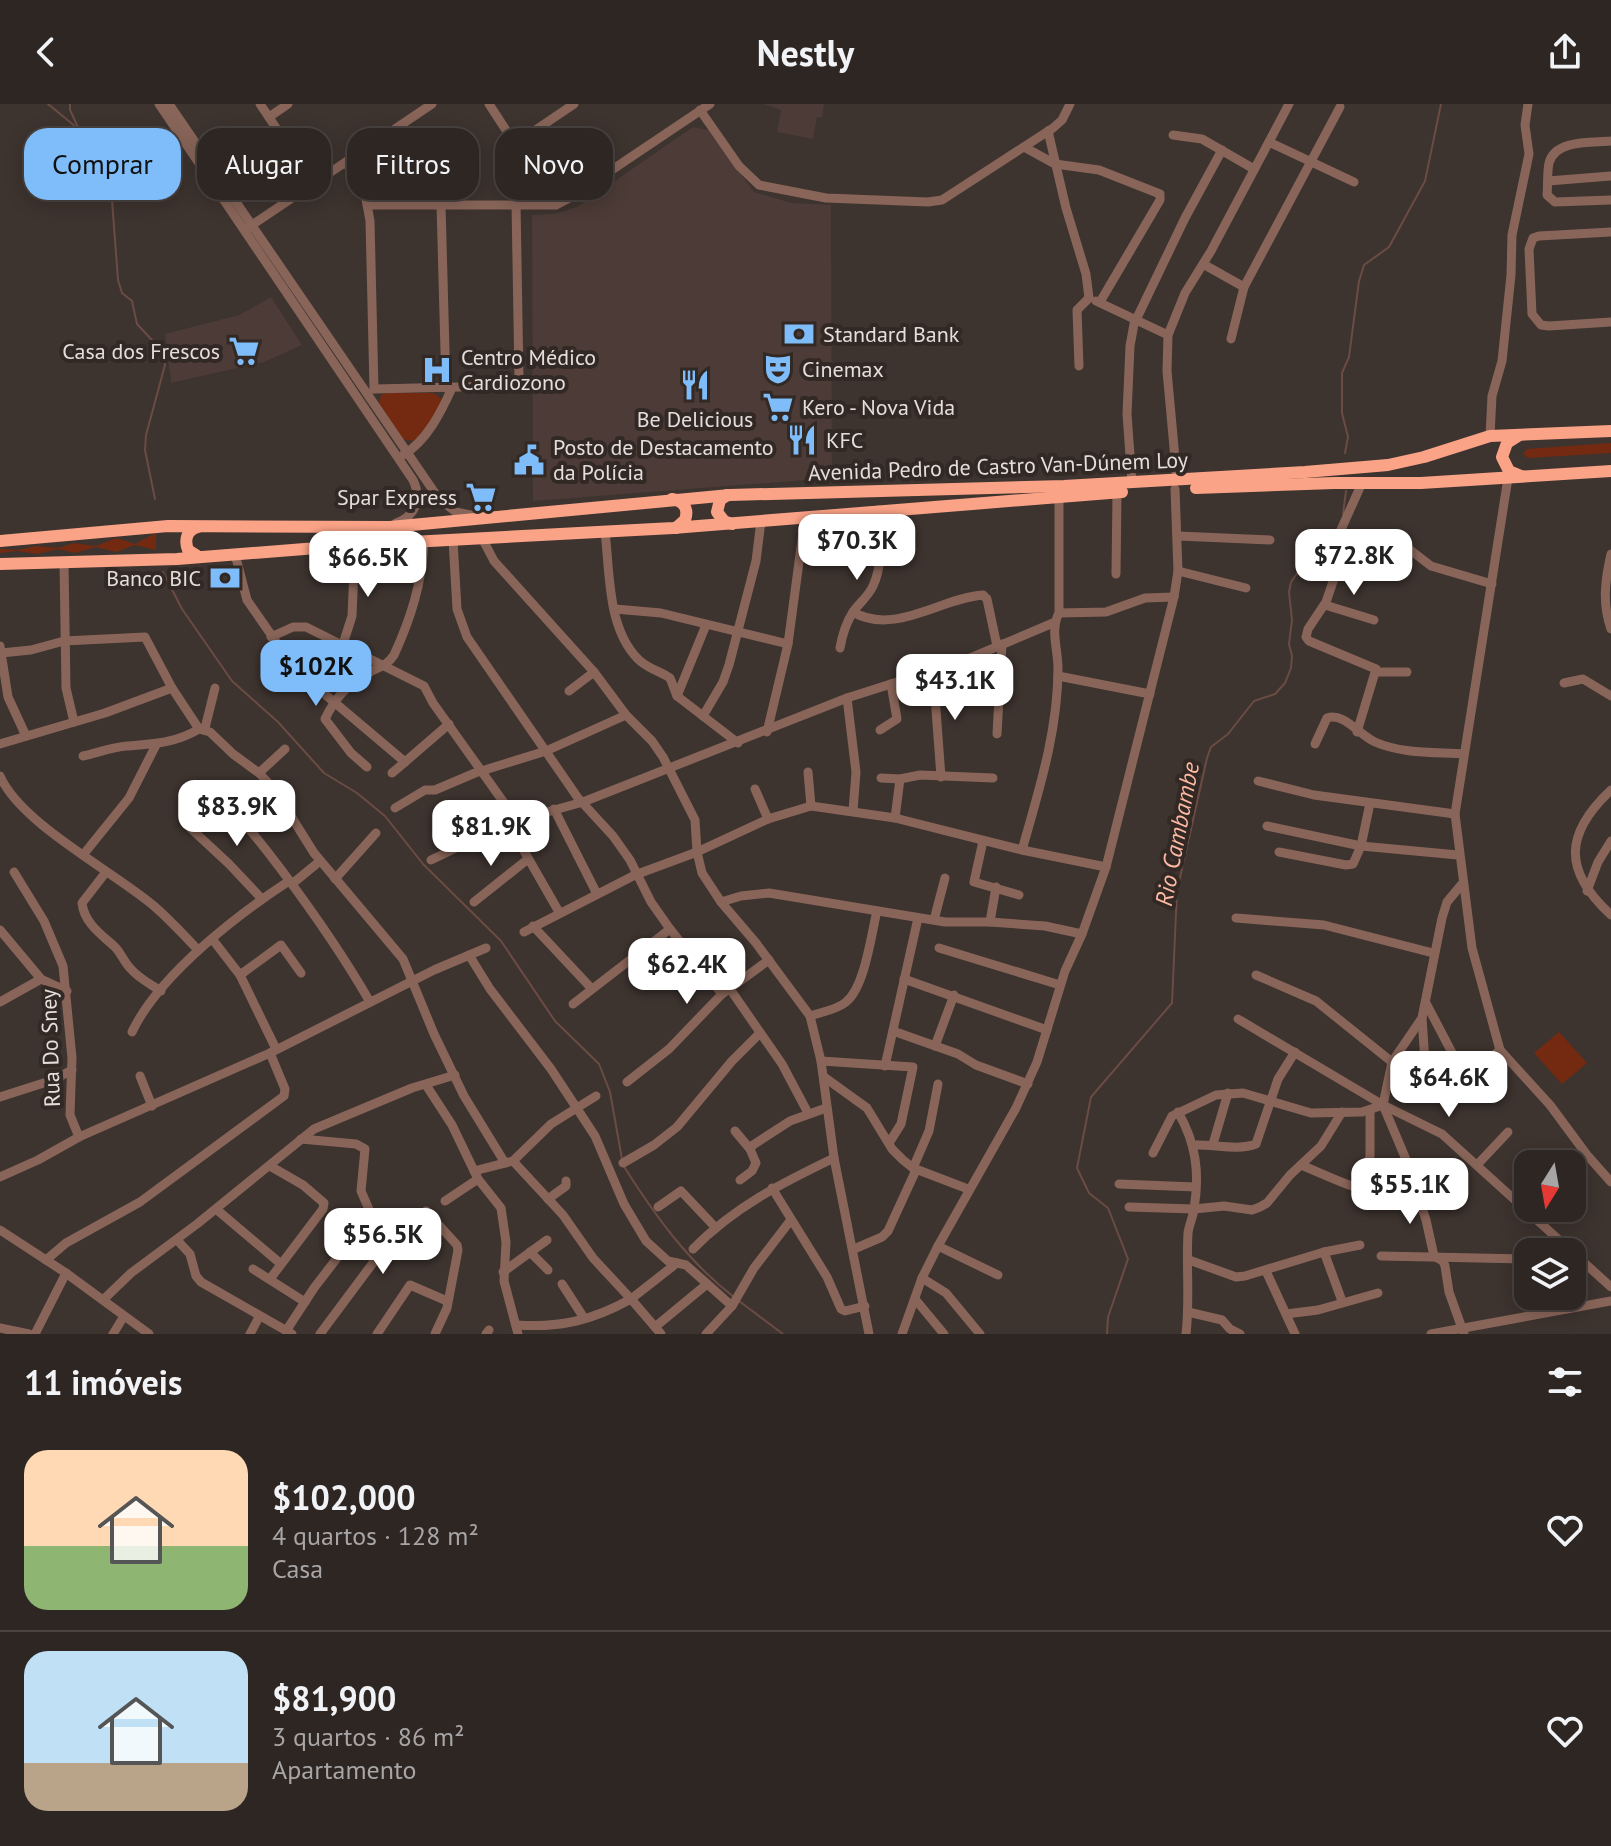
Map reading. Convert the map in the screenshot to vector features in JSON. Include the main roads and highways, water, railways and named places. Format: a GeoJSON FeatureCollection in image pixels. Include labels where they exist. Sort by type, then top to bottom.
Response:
{"type":"FeatureCollection","features":[{"type":"Feature","properties":{"kind":"highway","name":"Avenida Pedro de Castro Van-Dúnem Loy"},"geometry":{"type":"LineString","coordinates":[[1306,478],[1424,457],[1490,436],[1611,431]]}},
{"type":"Feature","properties":{"kind":"highway"},"geometry":{"type":"LineString","coordinates":[[1521,436],[1507,443],[1502,457],[1509,471],[1525,476]]}},
{"type":"Feature","properties":{"kind":"highway","name":"Avenida Pedro de Castro Van-Dúnem Loy"},"geometry":{"type":"LineString","coordinates":[[0,541],[145,528],[375,527],[730,495],[1306,478],[1421,483],[1611,471]]}},
{"type":"Feature","properties":{"kind":"highway","name":"Avenida Pedro de Castro Van-Dúnem Loy"},"geometry":{"type":"LineString","coordinates":[[0,564],[199,557],[733,524],[1117,492],[1176,484]]}},
{"type":"Feature","properties":{"kind":"highway"},"geometry":{"type":"LineString","coordinates":[[730,495],[720,500],[717,512],[724,521],[733,524]]}},
{"type":"Feature","properties":{"kind":"highway"},"geometry":{"type":"LineString","coordinates":[[670,499],[681,502],[686,511],[684,522],[673,528]]}},
{"type":"Feature","properties":{"kind":"highway"},"geometry":{"type":"LineString","coordinates":[[198,527],[191,530],[186,540],[188,550],[199,557]]}},
{"type":"Feature","properties":{"kind":"waterway"},"geometry":{"type":"LineString","coordinates":[[48,104],[76,127]]}},
{"type":"Feature","properties":{"kind":"waterway"},"geometry":{"type":"LineString","coordinates":[[70,104],[70,110],[112,200],[118,280],[122,293],[132,301],[137,324],[164,353],[165,365],[146,435],[145,450],[155,499]]}},
{"type":"Feature","properties":{"kind":"waterway","name":"Rio Cambambe"},"geometry":{"type":"LineString","coordinates":[[1345,453],[1348,437],[1342,413],[1342,373],[1349,357],[1359,281],[1364,265],[1389,247],[1425,181],[1441,104]]}},
{"type":"Feature","properties":{"kind":"waterway","name":"Rio Cambambe"},"geometry":{"type":"LineString","coordinates":[[1343,514],[1346,491]]}},
{"type":"Feature","properties":{"kind":"waterway","name":"Rio Cambambe"},"geometry":{"type":"LineString","coordinates":[[1107,1334],[1108,1317],[1128,1259],[1108,1208],[1089,1193],[1077,1168],[1091,1097],[1172,1003],[1177,891],[1207,758],[1211,747],[1228,734],[1254,701],[1275,694],[1285,683],[1292,656],[1289,644],[1291,582],[1334,538]]}},
{"type":"Feature","properties":{"kind":"waterway"},"geometry":{"type":"LineString","coordinates":[[163,572],[182,609],[232,681],[278,722],[324,773],[357,793],[385,816],[423,864],[501,941],[555,1021],[599,1064],[610,1092],[622,1159]]}},
{"type":"Feature","properties":{"kind":"waterway"},"geometry":{"type":"LineString","coordinates":[[623,1165],[673,1236],[734,1297]]}},
{"type":"Feature","properties":{"kind":"waterway"},"geometry":{"type":"LineString","coordinates":[[739,1301],[783,1334]]}},
{"type":"Feature","properties":{"kind":"place","name":"Standard Bank"},"geometry":{"type":"Point","coordinates":[799,334]}},
{"type":"Feature","properties":{"kind":"place","name":"Casa dos Frescos"},"geometry":{"type":"Point","coordinates":[244,351]}},
{"type":"Feature","properties":{"kind":"place","name":"Cinemax"},"geometry":{"type":"Point","coordinates":[778,369]}},
{"type":"Feature","properties":{"kind":"place","name":"Centro Médico Cardiozono"},"geometry":{"type":"Point","coordinates":[437,370]}},
{"type":"Feature","properties":{"kind":"place","name":"Be Delicious"},"geometry":{"type":"Point","coordinates":[695,385]}},
{"type":"Feature","properties":{"kind":"place","name":"Kero - Nova Vida"},"geometry":{"type":"Point","coordinates":[778,407]}},
{"type":"Feature","properties":{"kind":"place","name":"KFC"},"geometry":{"type":"Point","coordinates":[802,440]}},
{"type":"Feature","properties":{"kind":"place","name":"Posto de Destacamento da Polícia"},"geometry":{"type":"Point","coordinates":[529,460]}},
{"type":"Feature","properties":{"kind":"place","name":"Spar Express"},"geometry":{"type":"Point","coordinates":[481,497]}},
{"type":"Feature","properties":{"kind":"place","name":"Banco BIC"},"geometry":{"type":"Point","coordinates":[225,578]}}]}
